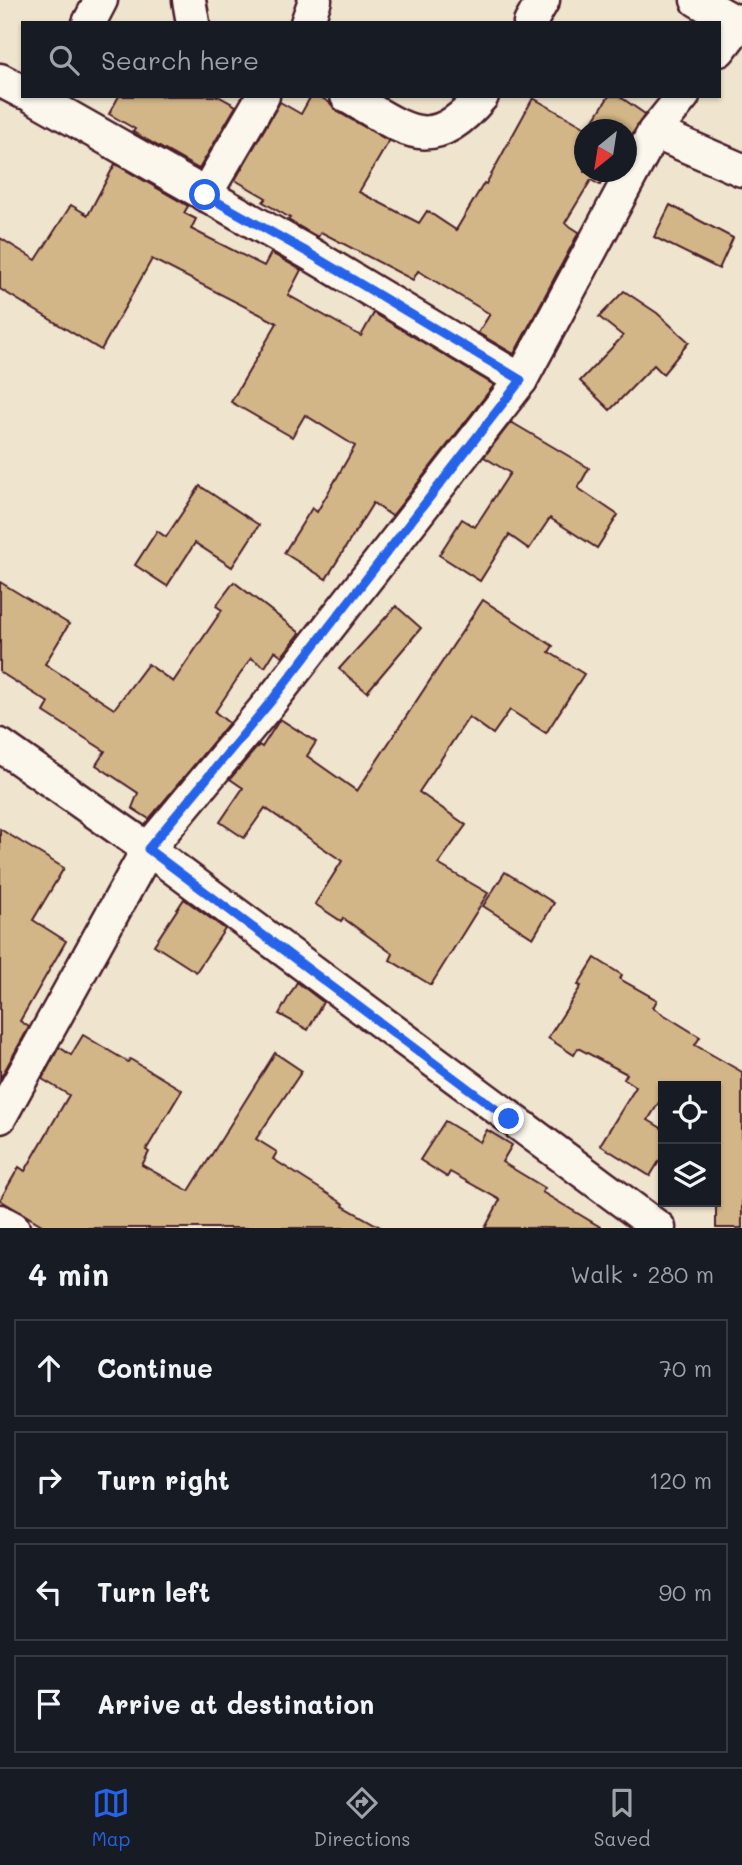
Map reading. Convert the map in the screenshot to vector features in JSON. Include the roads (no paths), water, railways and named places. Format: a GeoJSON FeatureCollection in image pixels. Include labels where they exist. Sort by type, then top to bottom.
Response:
{"type":"FeatureCollection","features":[{"type":"Feature","properties":{"kind":"street"},"geometry":{"type":"LineString","coordinates":[[90,21],[101,0]]}},
{"type":"Feature","properties":{"kind":"street"},"geometry":{"type":"LineString","coordinates":[[189,0],[193,21]]}},
{"type":"Feature","properties":{"kind":"street"},"geometry":{"type":"LineString","coordinates":[[308,21],[315,0]]}},
{"type":"Feature","properties":{"kind":"street"},"geometry":{"type":"LineString","coordinates":[[531,21],[543,0]]}},
{"type":"Feature","properties":{"kind":"street"},"geometry":{"type":"LineString","coordinates":[[697,0],[741,22],[721,47]]}},
{"type":"Feature","properties":{"kind":"street"},"geometry":{"type":"LineString","coordinates":[[0,80],[21,90]]}},
{"type":"Feature","properties":{"kind":"street"},"geometry":{"type":"LineString","coordinates":[[38,98],[307,252],[521,380]]}},
{"type":"Feature","properties":{"kind":"street"},"geometry":{"type":"LineString","coordinates":[[205,195],[261,98]]}},
{"type":"Feature","properties":{"kind":"street"},"geometry":{"type":"LineString","coordinates":[[350,98],[405,130],[425,134],[446,130],[471,110],[480,98]]}},
{"type":"Feature","properties":{"kind":"street"},"geometry":{"type":"LineString","coordinates":[[0,1116],[148,849],[272,700],[521,380],[654,132],[681,98]]}},
{"type":"Feature","properties":{"kind":"street"},"geometry":{"type":"LineString","coordinates":[[654,132],[742,170]]}},
{"type":"Feature","properties":{"kind":"street"},"geometry":{"type":"LineString","coordinates":[[0,745],[148,849],[659,1228]]}},
{"type":"Feature","properties":{"kind":"street"},"geometry":{"type":"LineString","coordinates":[[0,1221],[13,1228]]}}]}
